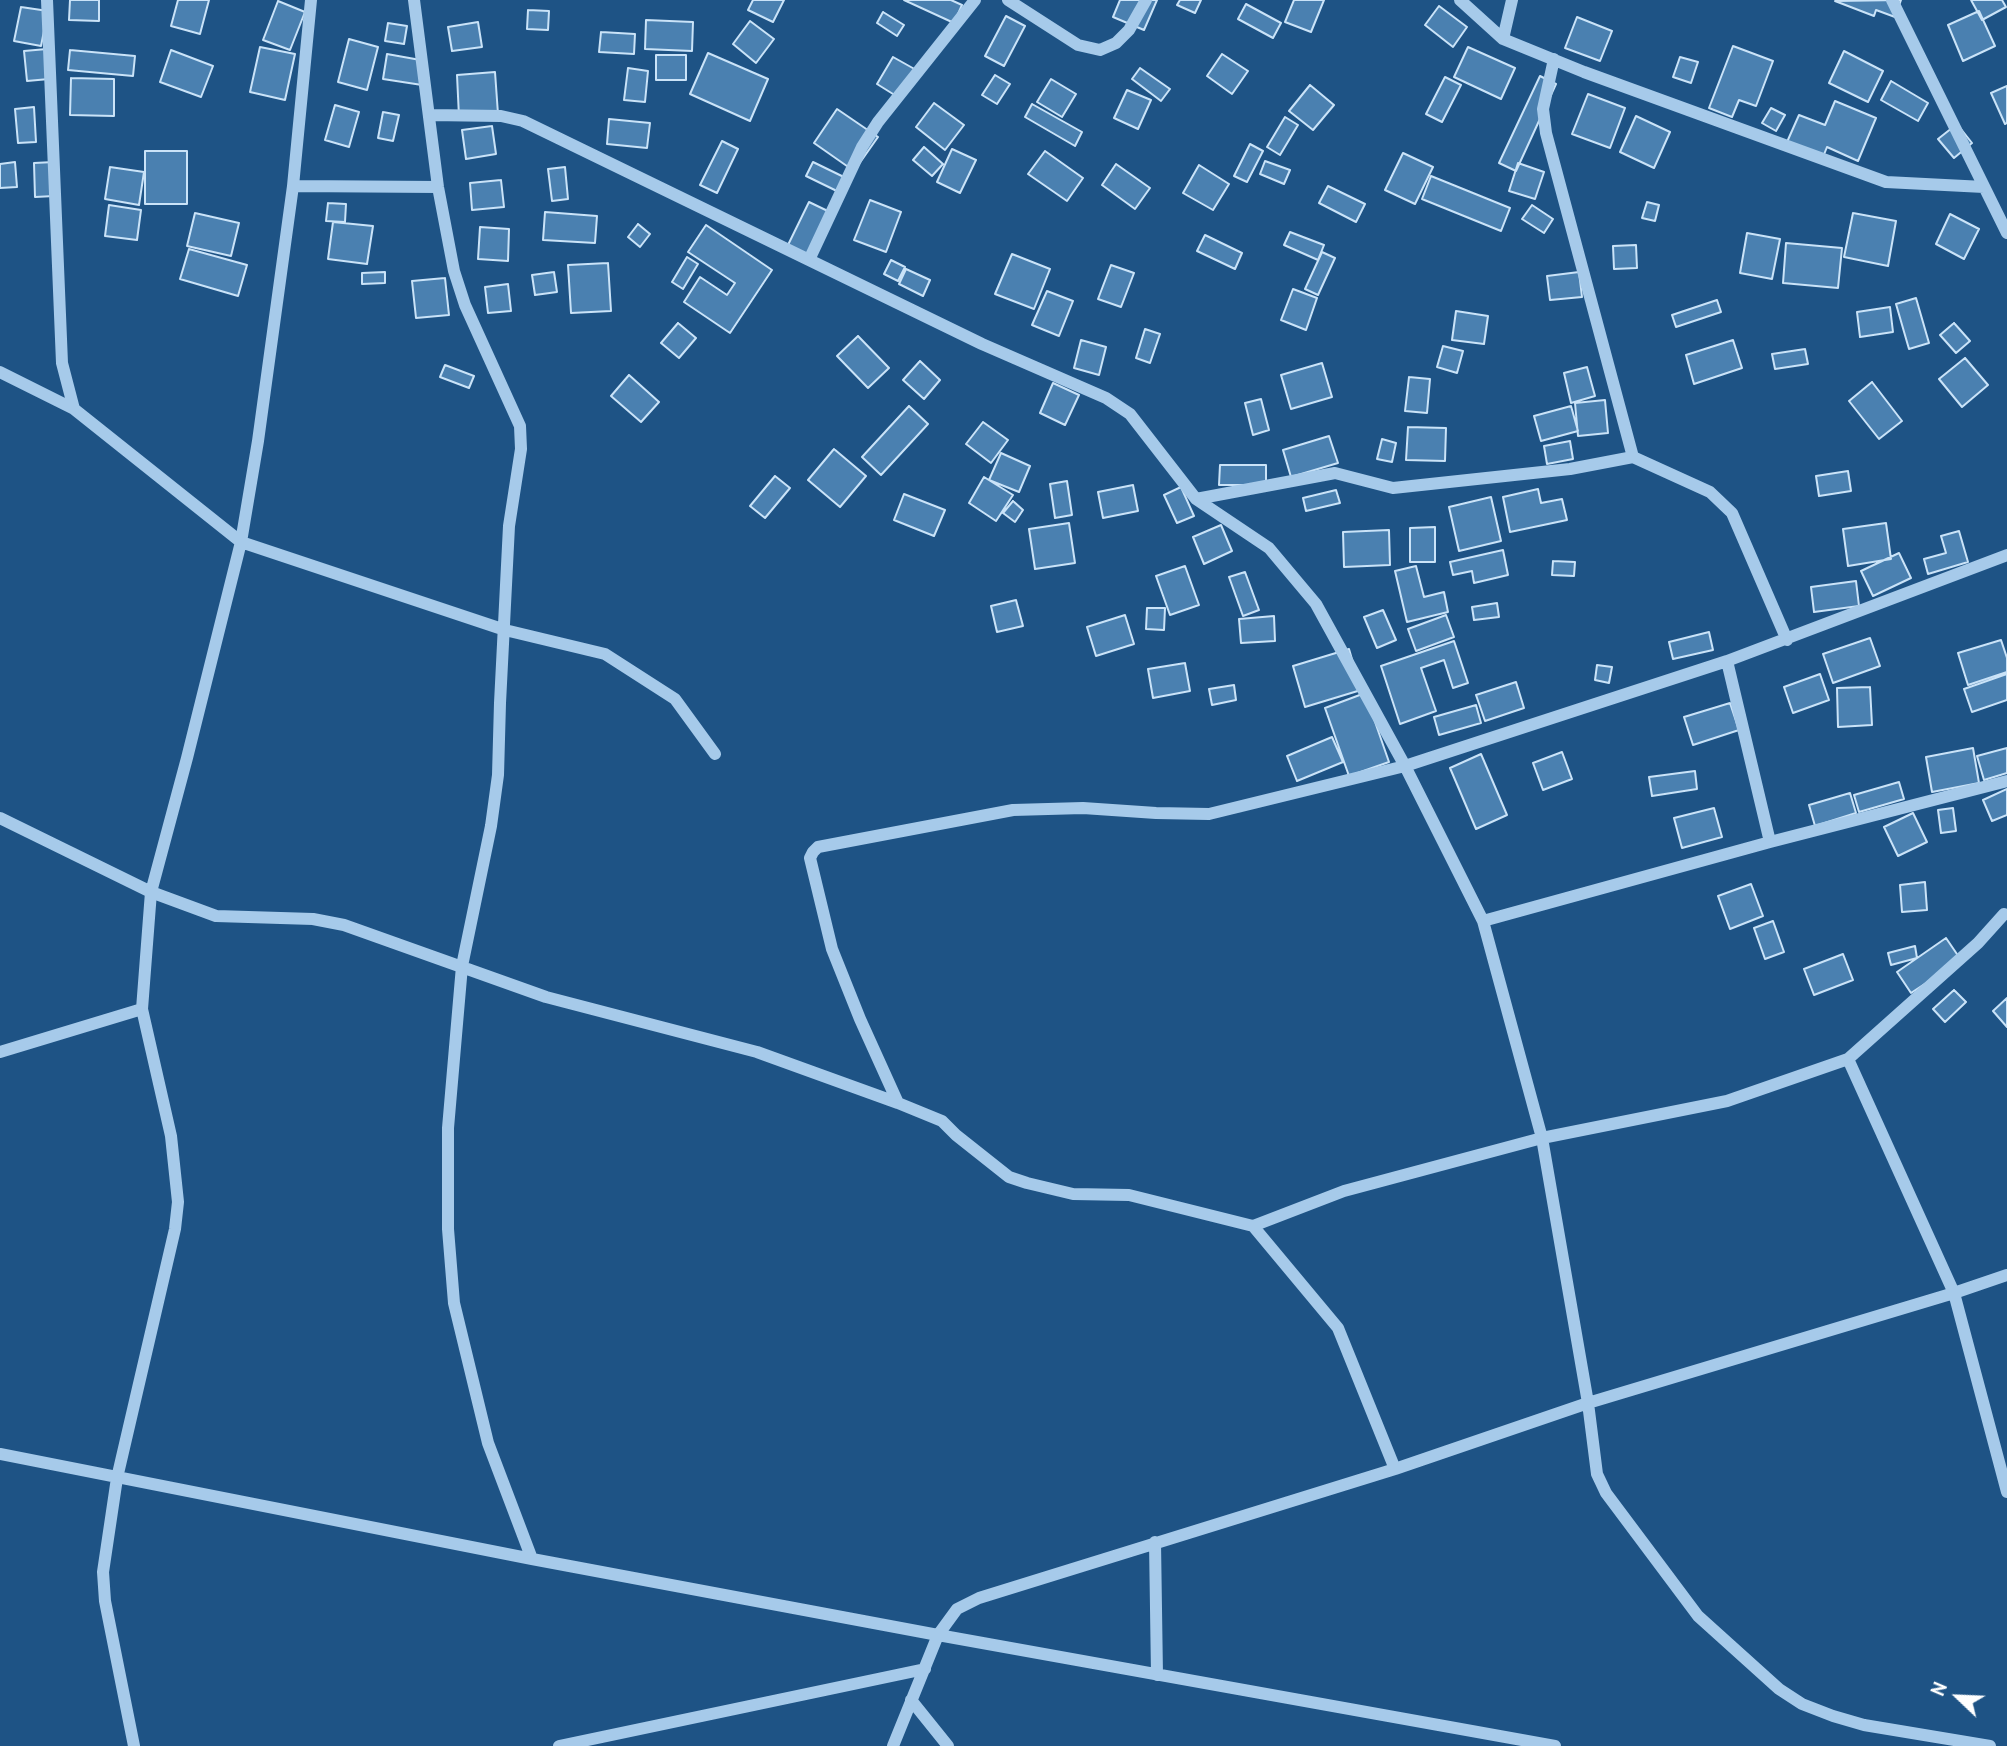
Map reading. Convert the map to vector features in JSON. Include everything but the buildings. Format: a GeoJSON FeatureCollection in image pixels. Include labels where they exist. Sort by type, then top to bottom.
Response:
{"type":"FeatureCollection","features":[{"type":"Feature","properties":{"kind":"street"},"geometry":{"type":"LineString","coordinates":[[47,0],[62,363],[74,409]]}},
{"type":"Feature","properties":{"kind":"street"},"geometry":{"type":"LineString","coordinates":[[134,1746],[103,1572],[117,1478],[175,1229],[178,1202],[171,1136],[142,1009],[151,892],[241,542],[258,441],[293,186],[311,0]]}},
{"type":"Feature","properties":{"kind":"street"},"geometry":{"type":"LineString","coordinates":[[414,0],[438,187],[454,271],[465,305],[520,426],[521,449],[509,526],[497,788],[462,967],[448,1128],[448,1229],[454,1303],[488,1443],[532,1559]]}},
{"type":"Feature","properties":{"kind":"street"},"geometry":{"type":"LineString","coordinates":[[809,260],[862,147],[878,122],[975,0]]}},
{"type":"Feature","properties":{"kind":"street"},"geometry":{"type":"LineString","coordinates":[[1008,0],[1078,45],[1100,51],[1116,43],[1129,30],[1146,0]]}},
{"type":"Feature","properties":{"kind":"street"},"geometry":{"type":"LineString","coordinates":[[1460,0],[1503,40],[1886,182],[1984,187]]}},
{"type":"Feature","properties":{"kind":"street"},"geometry":{"type":"LineString","coordinates":[[1503,40],[1512,0]]}},
{"type":"Feature","properties":{"kind":"street"},"geometry":{"type":"LineString","coordinates":[[1892,0],[2007,233]]}},
{"type":"Feature","properties":{"kind":"street"},"geometry":{"type":"LineString","coordinates":[[1554,59],[1543,109],[1546,133],[1633,457]]}},
{"type":"Feature","properties":{"kind":"street"},"geometry":{"type":"LineString","coordinates":[[430,115],[501,116],[523,121],[982,344],[1106,398],[1130,414],[1196,499],[1269,548],[1316,604],[1405,766],[1483,921],[1542,1138],[1588,1403],[1597,1474],[1606,1493],[1698,1616],[1779,1689],[1802,1704],[1864,1725],[1990,1746]]}},
{"type":"Feature","properties":{"kind":"street"},"geometry":{"type":"LineString","coordinates":[[293,186],[438,187]]}},
{"type":"Feature","properties":{"kind":"street"},"geometry":{"type":"LineString","coordinates":[[0,372],[74,409],[241,542],[505,630],[605,654],[675,699],[715,754]]}},
{"type":"Feature","properties":{"kind":"street"},"geometry":{"type":"LineString","coordinates":[[1196,499],[1335,473],[1393,488],[1570,469],[1633,457],[1710,492],[1732,513],[1787,640]]}},
{"type":"Feature","properties":{"kind":"street"},"geometry":{"type":"LineString","coordinates":[[898,1103],[832,949],[810,858],[818,847],[1013,810],[1083,807],[1209,814],[1405,766],[1787,640],[2007,555]]}},
{"type":"Feature","properties":{"kind":"street"},"geometry":{"type":"LineString","coordinates":[[1727,661],[1770,842]]}},
{"type":"Feature","properties":{"kind":"street"},"geometry":{"type":"LineString","coordinates":[[1483,921],[2007,780]]}},
{"type":"Feature","properties":{"kind":"street"},"geometry":{"type":"LineString","coordinates":[[0,818],[151,892],[216,916],[313,919],[344,925],[546,997],[757,1052],[942,1121],[988,1161],[1009,1177],[1018,1180],[1073,1194],[1129,1195],[1254,1226],[1344,1191],[1542,1138],[1727,1101],[1848,1059],[1978,943],[2004,914]]}},
{"type":"Feature","properties":{"kind":"street"},"geometry":{"type":"LineString","coordinates":[[0,1052],[142,1009]]}},
{"type":"Feature","properties":{"kind":"street"},"geometry":{"type":"LineString","coordinates":[[1848,1059],[1954,1293],[2007,1492]]}},
{"type":"Feature","properties":{"kind":"street"},"geometry":{"type":"LineString","coordinates":[[1254,1226],[1338,1328],[1395,1469]]}},
{"type":"Feature","properties":{"kind":"street"},"geometry":{"type":"LineString","coordinates":[[893,1746],[938,1635],[957,1609],[979,1598],[1395,1469],[1588,1403],[2007,1275]]}},
{"type":"Feature","properties":{"kind":"street"},"geometry":{"type":"LineString","coordinates":[[0,1454],[532,1559],[1555,1746]]}},
{"type":"Feature","properties":{"kind":"street"},"geometry":{"type":"LineString","coordinates":[[1155,1542],[1157,1675]]}},
{"type":"Feature","properties":{"kind":"street"},"geometry":{"type":"LineString","coordinates":[[559,1746],[925,1669]]}},
{"type":"Feature","properties":{"kind":"street"},"geometry":{"type":"LineString","coordinates":[[911,1700],[948,1746]]}}]}
